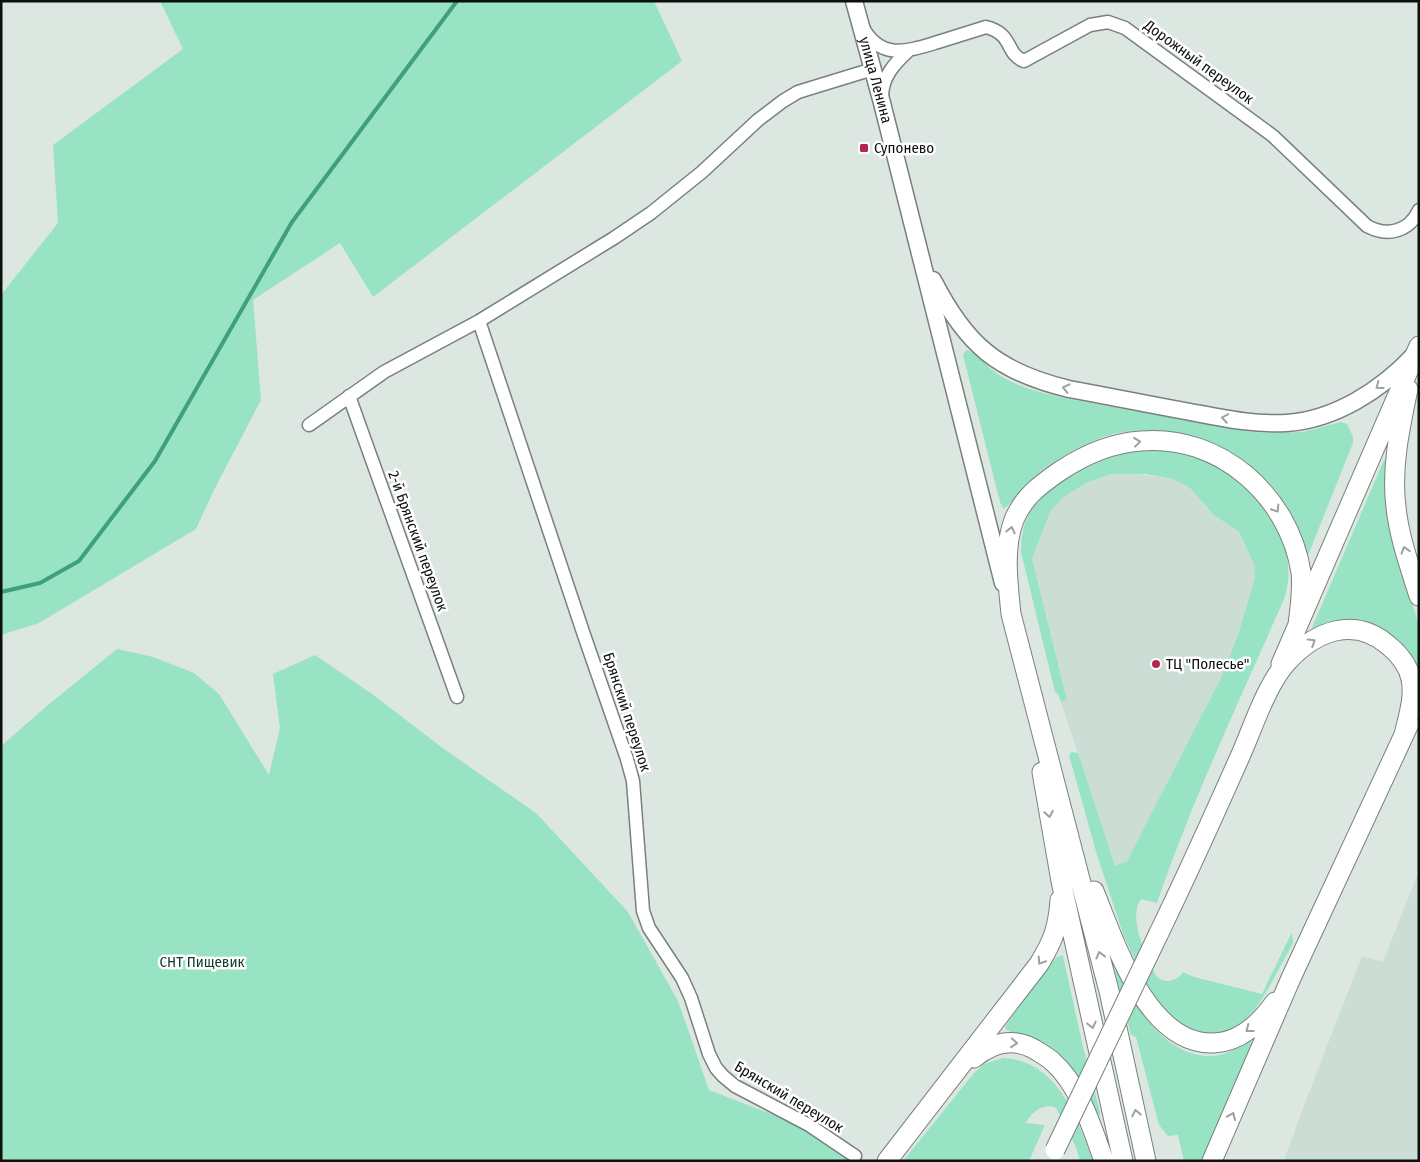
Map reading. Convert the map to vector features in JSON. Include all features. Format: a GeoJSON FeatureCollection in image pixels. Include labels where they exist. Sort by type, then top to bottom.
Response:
{"type":"FeatureCollection","features":[{"type":"Feature","properties":{"kind":"highway"},"geometry":{"type":"LineString","coordinates":[[1417,350],[1397,445],[1395,490],[1398,522],[1419,596]]}},
{"type":"Feature","properties":{"kind":"highway"},"geometry":{"type":"LineString","coordinates":[[1052,1155],[1214,814],[1417,350]]}},
{"type":"Feature","properties":{"kind":"highway"},"geometry":{"type":"LineString","coordinates":[[1146,1161],[1109,991],[1011,614],[1008,584],[1010,535],[1014,521],[1026,499],[1035,490],[1059,472],[1096,451],[1126,443],[1156,441],[1190,446],[1222,459],[1252,479],[1264,492],[1287,528],[1298,560],[1302,590],[1298,625]]}},
{"type":"Feature","properties":{"kind":"highway"},"geometry":{"type":"LineString","coordinates":[[1276,674],[1296,653],[1326,634],[1344,629],[1356,629],[1379,638],[1400,656],[1408,667],[1411,679],[1412,700],[1404,735]]}},
{"type":"Feature","properties":{"kind":"highway"},"geometry":{"type":"LineString","coordinates":[[1023,663],[1061,881],[1123,1161]]}},
{"type":"Feature","properties":{"kind":"highway"},"geometry":{"type":"LineString","coordinates":[[1212,1161],[1292,978],[1417,710]]}},
{"type":"Feature","properties":{"kind":"highway"},"geometry":{"type":"LineString","coordinates":[[1068,829],[1112,937],[1131,976],[1158,1016],[1176,1032],[1186,1038],[1207,1044],[1226,1042],[1238,1037],[1259,1021],[1271,1008],[1292,978]]}},
{"type":"Feature","properties":{"kind":"highway"},"geometry":{"type":"LineString","coordinates":[[887,1161],[1021,989],[1050,946],[1056,932],[1061,881]]}},
{"type":"Feature","properties":{"kind":"highway"},"geometry":{"type":"LineString","coordinates":[[946,1086],[976,1056],[994,1045],[1012,1042],[1031,1047],[1053,1061],[1063,1073],[1084,1108],[1104,1161]]}},
{"type":"Feature","properties":{"kind":"main road","name":"улица Ленина"},"geometry":{"type":"LineString","coordinates":[[854,1],[911,219]]}},
{"type":"Feature","properties":{"kind":"main road"},"geometry":{"type":"LineString","coordinates":[[911,219],[929,271],[955,319],[988,354],[1007,367],[1044,383],[1238,420],[1286,423],[1323,416],[1355,401],[1389,379],[1417,350]]}},
{"type":"Feature","properties":{"kind":"main road"},"geometry":{"type":"LineString","coordinates":[[911,219],[1011,614]]}},
{"type":"Feature","properties":{"kind":"street"},"geometry":{"type":"LineString","coordinates":[[858,19],[867,35],[874,42],[892,51],[908,51]]}},
{"type":"Feature","properties":{"kind":"street","name":"Дорожный переулок"},"geometry":{"type":"LineString","coordinates":[[908,51],[986,27],[996,29],[1004,35],[1018,58],[1024,61],[1090,25],[1108,22],[1125,28],[1272,136],[1367,226],[1382,232],[1401,230],[1410,225],[1419,210]]}},
{"type":"Feature","properties":{"kind":"street"},"geometry":{"type":"LineString","coordinates":[[882,103],[882,88],[890,70],[908,51]]}},
{"type":"Feature","properties":{"kind":"street"},"geometry":{"type":"LineString","coordinates":[[309,424],[384,372],[479,321],[651,213],[702,172],[758,120],[783,101],[798,92],[873,69]]}},
{"type":"Feature","properties":{"kind":"street","name":"Брянский переулок"},"geometry":{"type":"LineString","coordinates":[[479,321],[627,759],[633,781],[643,911],[649,928],[682,978],[691,998],[709,1054],[716,1068],[723,1076],[735,1086],[809,1125],[855,1156]]}},
{"type":"Feature","properties":{"kind":"street","name":"2-й Брянский переулок"},"geometry":{"type":"LineString","coordinates":[[350,396],[457,697]]}},
{"type":"Feature","properties":{"kind":"shaded area"},"geometry":{"type":"Polygon","coordinates":[[[1129,473],[1174,479],[1189,487],[1214,515],[1239,532],[1254,564],[1255,576],[1238,635],[1221,678],[1127,861],[1115,866],[1061,702],[1067,700],[1032,559],[1050,512],[1061,498],[1086,483],[1111,474],[1129,473]]]}},
{"type":"Feature","properties":{"kind":"shaded area"},"geometry":{"type":"Polygon","coordinates":[[[1419,871],[1419,1161],[1284,1161],[1362,956],[1383,962],[1419,871]]]}},
{"type":"Feature","properties":{"kind":"green space"},"geometry":{"type":"Polygon","coordinates":[[[160,1],[654,1],[682,61],[373,297],[340,243],[253,300],[261,400],[196,529],[39,623],[1,635],[1,295],[58,223],[53,145],[183,49],[160,1]]]}},
{"type":"Feature","properties":{"kind":"green space"},"geometry":{"type":"Polygon","coordinates":[[[966,350],[976,355],[998,375],[1032,390],[1059,397],[1244,431],[1268,433],[1303,432],[1341,422],[1347,424],[1353,437],[1353,443],[1309,553],[1307,555],[1299,530],[1288,508],[1274,488],[1258,471],[1239,457],[1217,446],[1194,437],[1168,432],[1140,431],[1121,433],[1103,437],[1085,445],[1039,472],[1004,509],[1000,502],[963,355],[966,350]]]}},
{"type":"Feature","properties":{"kind":"green space"},"geometry":{"type":"Polygon","coordinates":[[[1153,450],[1194,457],[1216,466],[1233,476],[1249,489],[1274,522],[1283,541],[1287,560],[1288,580],[1284,599],[1185,826],[1157,903],[1141,899],[1137,907],[1137,927],[1143,947],[1155,974],[1165,981],[1177,978],[1183,972],[1194,977],[1262,994],[1292,932],[1293,943],[1254,1011],[1230,1031],[1215,1035],[1191,1031],[1166,1014],[1146,985],[1123,934],[1097,855],[1069,755],[1072,752],[1078,753],[1115,866],[1127,861],[1221,678],[1238,635],[1255,577],[1254,564],[1239,532],[1214,515],[1189,487],[1173,479],[1146,474],[1111,474],[1086,483],[1062,498],[1050,512],[1032,559],[1067,700],[1061,702],[1058,694],[1055,692],[1021,552],[1021,542],[1026,521],[1030,512],[1046,494],[1070,477],[1108,458],[1127,453],[1153,450]]]}},
{"type":"Feature","properties":{"kind":"green space"},"geometry":{"type":"Polygon","coordinates":[[[1388,459],[1412,602],[1419,626],[1419,675],[1375,627],[1370,624],[1347,619],[1332,621],[1311,630],[1384,460],[1388,459]]]}},
{"type":"Feature","properties":{"kind":"green space","name":"СНТ Пищевик"},"geometry":{"type":"Polygon","coordinates":[[[117,649],[153,657],[194,673],[219,694],[269,775],[280,728],[273,674],[315,655],[372,694],[444,749],[536,813],[628,912],[678,1001],[709,1090],[805,1127],[840,1155],[855,1156],[851,1161],[1,1161],[1,746],[117,649]]]}},
{"type":"Feature","properties":{"kind":"green space"},"geometry":{"type":"Polygon","coordinates":[[[1062,955],[1101,1116],[1097,1113],[1081,1080],[1059,1053],[1038,1040],[1016,1034],[1005,1028],[1055,958],[1062,955]]]}},
{"type":"Feature","properties":{"kind":"green space"},"geometry":{"type":"Polygon","coordinates":[[[1117,970],[1133,1000],[1149,1022],[1180,1049],[1206,1056],[1220,1055],[1251,1040],[1252,1046],[1201,1161],[1184,1161],[1178,1135],[1168,1136],[1159,1125],[1136,1037],[1131,1035],[1115,972],[1117,970]]]}},
{"type":"Feature","properties":{"kind":"green space"},"geometry":{"type":"Polygon","coordinates":[[[1003,1058],[1022,1061],[1038,1069],[1051,1080],[1072,1110],[1093,1161],[1080,1161],[1076,1147],[1056,1108],[1051,1106],[1043,1107],[1036,1111],[1025,1123],[1045,1125],[1029,1161],[903,1161],[974,1073],[984,1064],[1003,1058]]]}},
{"type":"Feature","properties":{"kind":"waterway"},"geometry":{"type":"LineString","coordinates":[[1,592],[40,583],[79,561],[155,461],[292,222],[457,1]]}},
{"type":"Feature","properties":{"kind":"place","name":"Супонево"},"geometry":{"type":"Point","coordinates":[864,148]}},
{"type":"Feature","properties":{"kind":"place","name":"ТЦ \"Полесье\""},"geometry":{"type":"Point","coordinates":[1156,664]}}]}
